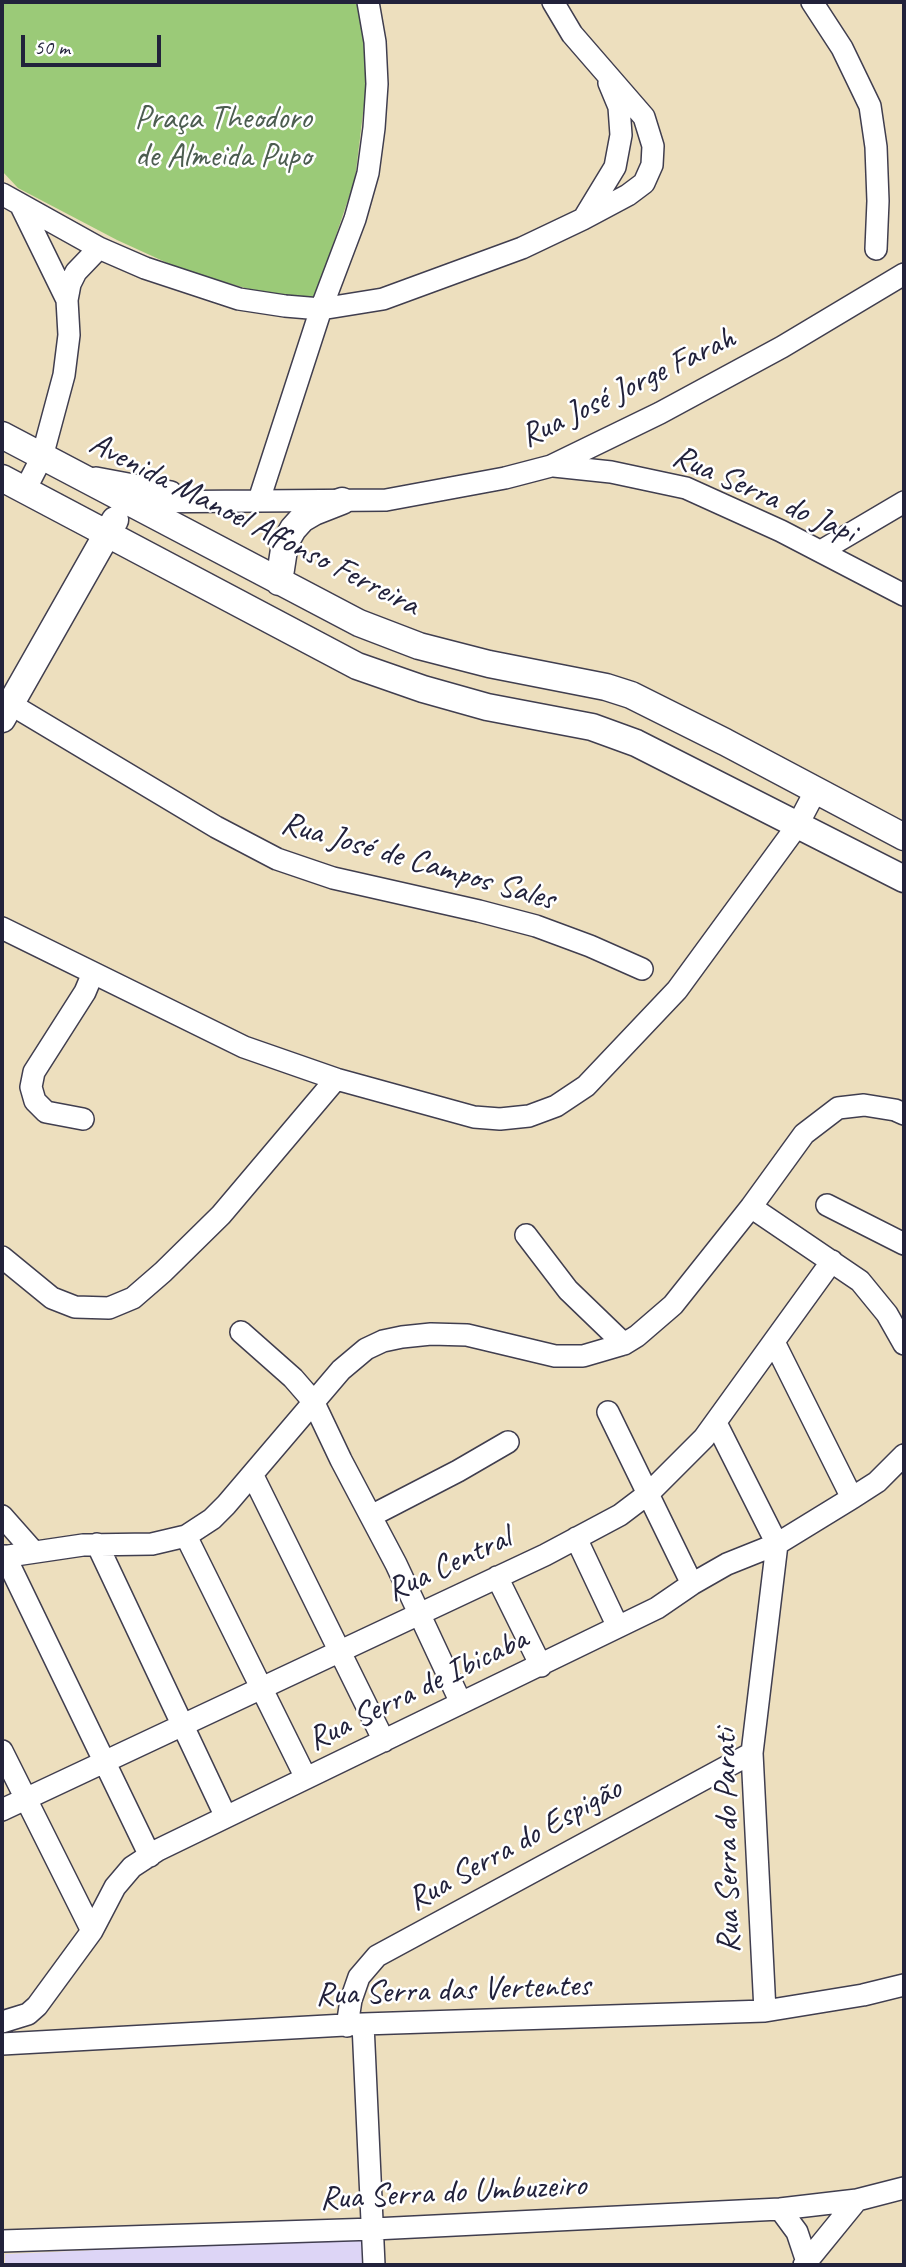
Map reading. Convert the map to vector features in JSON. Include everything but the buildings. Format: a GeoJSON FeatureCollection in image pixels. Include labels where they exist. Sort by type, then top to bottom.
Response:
{"type":"FeatureCollection","features":[{"type":"Feature","properties":{"kind":"main road","name":"Avenida Manoel Affonso Ferreira"},"geometry":{"type":"LineString","coordinates":[[2,435],[359,623],[419,646],[489,664],[606,687],[631,695],[904,837]]}},
{"type":"Feature","properties":{"kind":"main road"},"geometry":{"type":"LineString","coordinates":[[2,478],[357,666],[474,704],[592,727],[636,743],[904,879]]}},
{"type":"Feature","properties":{"kind":"main road"},"geometry":{"type":"LineString","coordinates":[[279,582],[283,550],[293,529],[302,519],[314,512],[342,501]]}},
{"type":"Feature","properties":{"kind":"main road"},"geometry":{"type":"LineString","coordinates":[[5,707],[127,502]]}},
{"type":"Feature","properties":{"kind":"street"},"geometry":{"type":"LineString","coordinates":[[258,500],[321,309],[355,219],[368,173],[377,84],[375,42],[368,2]]}},
{"type":"Feature","properties":{"kind":"street"},"geometry":{"type":"LineString","coordinates":[[11,199],[99,248],[145,268],[239,299],[321,309],[383,299],[523,248],[583,219],[644,183],[652,165],[653,146],[644,117],[572,34],[553,2]]}},
{"type":"Feature","properties":{"kind":"street"},"geometry":{"type":"LineString","coordinates":[[812,2],[842,48],[870,106],[877,174],[876,249]]}},
{"type":"Feature","properties":{"kind":"street"},"geometry":{"type":"LineString","coordinates":[[583,219],[615,167],[621,135],[619,107],[605,75]]}},
{"type":"Feature","properties":{"kind":"street"},"geometry":{"type":"LineString","coordinates":[[11,199],[67,300]]}},
{"type":"Feature","properties":{"kind":"street"},"geometry":{"type":"LineString","coordinates":[[25,491],[42,457],[64,375],[69,335],[67,300],[70,284],[76,272],[99,248]]}},
{"type":"Feature","properties":{"kind":"street","name":"Rua José Jorge Farah"},"geometry":{"type":"LineString","coordinates":[[127,502],[386,500],[452,489],[551,466],[672,407],[782,347],[904,274]]}},
{"type":"Feature","properties":{"kind":"street","name":"Rua Serra do Japi"},"geometry":{"type":"LineString","coordinates":[[551,466],[611,472],[686,488],[821,551],[904,595]]}},
{"type":"Feature","properties":{"kind":"street","name":"Rua José Jorge Farah"},"geometry":{"type":"LineString","coordinates":[[72,473],[232,501]]}},
{"type":"Feature","properties":{"kind":"street"},"geometry":{"type":"LineString","coordinates":[[821,551],[904,502]]}},
{"type":"Feature","properties":{"kind":"street","name":"Rua José de Campos Sales"},"geometry":{"type":"LineString","coordinates":[[5,707],[276,859],[333,877],[536,926],[590,946],[642,970]]}},
{"type":"Feature","properties":{"kind":"street"},"geometry":{"type":"LineString","coordinates":[[2,928],[244,1047],[337,1079],[474,1117],[500,1119],[528,1116],[556,1106],[586,1086],[677,990],[797,825],[816,790]]}},
{"type":"Feature","properties":{"kind":"street"},"geometry":{"type":"LineString","coordinates":[[83,1119],[46,1112],[35,1101],[31,1087],[34,1072],[85,992],[93,973]]}},
{"type":"Feature","properties":{"kind":"street"},"geometry":{"type":"LineString","coordinates":[[2,1257],[52,1298],[75,1307],[110,1308],[133,1298],[221,1215],[337,1079]]}},
{"type":"Feature","properties":{"kind":"street"},"geometry":{"type":"LineString","coordinates":[[150,1856],[3,1556],[97,1544],[152,1544],[186,1536],[212,1519],[253,1476],[341,1370],[366,1349],[402,1337],[431,1334],[467,1335],[555,1356],[583,1356],[624,1344],[643,1332],[673,1305],[751,1207],[804,1134],[838,1108],[864,1105],[904,1114]]}},
{"type":"Feature","properties":{"kind":"street"},"geometry":{"type":"LineString","coordinates":[[827,1205],[904,1244]]}},
{"type":"Feature","properties":{"kind":"street"},"geometry":{"type":"LineString","coordinates":[[751,1207],[860,1281],[887,1314],[904,1344]]}},
{"type":"Feature","properties":{"kind":"street"},"geometry":{"type":"LineString","coordinates":[[526,1235],[568,1290],[624,1344]]}},
{"type":"Feature","properties":{"kind":"street","name":"Rua Central"},"geometry":{"type":"LineString","coordinates":[[2,1810],[497,1577],[620,1515],[649,1493],[704,1438],[832,1261]]}},
{"type":"Feature","properties":{"kind":"street"},"geometry":{"type":"LineString","coordinates":[[241,1332],[293,1378],[313,1401],[461,1703]]}},
{"type":"Feature","properties":{"kind":"street"},"geometry":{"type":"LineString","coordinates":[[774,1342],[852,1498]]}},
{"type":"Feature","properties":{"kind":"street"},"geometry":{"type":"LineString","coordinates":[[608,1412],[692,1584]]}},
{"type":"Feature","properties":{"kind":"street"},"geometry":{"type":"LineString","coordinates":[[716,1423],[777,1544]]}},
{"type":"Feature","properties":{"kind":"street"},"geometry":{"type":"LineString","coordinates":[[371,1516],[508,1443]]}},
{"type":"Feature","properties":{"kind":"street","name":"Rua Serra de Ibicaba"},"geometry":{"type":"LineString","coordinates":[[2,2022],[28,2014],[37,2006],[92,1931],[115,1887],[132,1867],[226,1817],[657,1608],[727,1564],[777,1544],[877,1482],[904,1455]]}},
{"type":"Feature","properties":{"kind":"street"},"geometry":{"type":"LineString","coordinates":[[253,1476],[384,1741]]}},
{"type":"Feature","properties":{"kind":"street"},"geometry":{"type":"LineString","coordinates":[[2,1516],[33,1551]]}},
{"type":"Feature","properties":{"kind":"street"},"geometry":{"type":"LineString","coordinates":[[186,1536],[306,1778]]}},
{"type":"Feature","properties":{"kind":"street"},"geometry":{"type":"LineString","coordinates":[[576,1538],[618,1627]]}},
{"type":"Feature","properties":{"kind":"street"},"geometry":{"type":"LineString","coordinates":[[97,1544],[226,1817]]}},
{"type":"Feature","properties":{"kind":"street","name":"Rua Serra do Parati"},"geometry":{"type":"LineString","coordinates":[[765,2011],[752,1752],[777,1544]]}},
{"type":"Feature","properties":{"kind":"street"},"geometry":{"type":"LineString","coordinates":[[497,1577],[541,1666]]}},
{"type":"Feature","properties":{"kind":"street"},"geometry":{"type":"LineString","coordinates":[[2,1751],[92,1931]]}},
{"type":"Feature","properties":{"kind":"street","name":"Rua Serra do Espigão"},"geometry":{"type":"LineString","coordinates":[[374,2265],[374,2229],[351,2000],[359,1977],[377,1956],[752,1752]]}},
{"type":"Feature","properties":{"kind":"street","name":"Rua Serra das Vertentes"},"geometry":{"type":"LineString","coordinates":[[2,2044],[355,2025],[765,2011],[863,1995],[904,1985]]}},
{"type":"Feature","properties":{"kind":"street","name":"Rua Serra do Umbuzeiro"},"geometry":{"type":"LineString","coordinates":[[2,2241],[374,2229],[780,2208],[857,2200],[904,2188]]}},
{"type":"Feature","properties":{"kind":"street"},"geometry":{"type":"LineString","coordinates":[[806,2264],[857,2200]]}},
{"type":"Feature","properties":{"kind":"street"},"geometry":{"type":"LineString","coordinates":[[780,2208],[796,2232],[806,2264]]}},
{"type":"Feature","properties":{"kind":"shaded area"},"geometry":{"type":"Polygon","coordinates":[[[367,2238],[369,2265],[5,2265],[5,2254],[367,2238]]]}},
{"type":"Feature","properties":{"kind":"green space","name":"Praça Theodoro de Almeida Pupo"},"geometry":{"type":"Polygon","coordinates":[[[2,2],[353,2],[364,10],[367,80],[355,179],[314,301],[277,297],[185,271],[117,240],[18,188],[2,171],[2,2]]]}}]}
